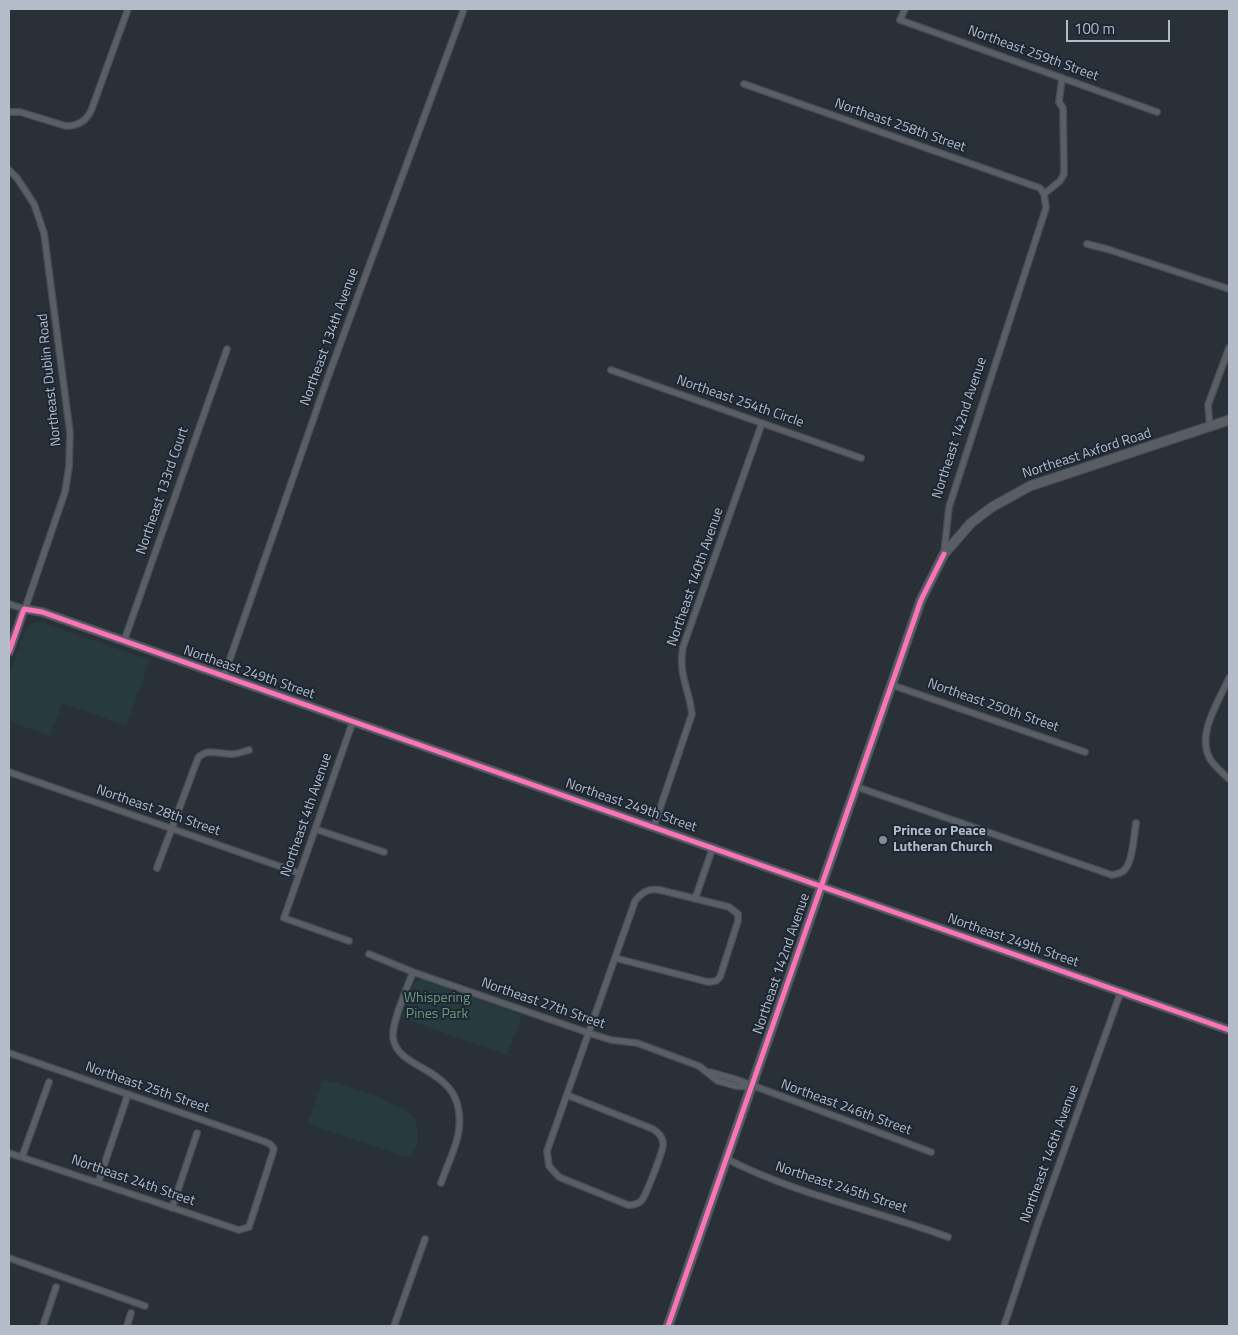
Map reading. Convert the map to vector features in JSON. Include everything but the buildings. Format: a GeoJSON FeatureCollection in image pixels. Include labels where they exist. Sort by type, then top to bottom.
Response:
{"type":"FeatureCollection","features":[{"type":"Feature","properties":{"kind":"main road","name":"Northeast Axford Road"},"geometry":{"type":"LineString","coordinates":[[944,554],[971,523],[992,507],[1030,486],[1210,428],[1229,420]]}},
{"type":"Feature","properties":{"kind":"main road","name":"Northeast 142nd Avenue"},"geometry":{"type":"LineString","coordinates":[[668,1326],[921,600],[944,554]]}},
{"type":"Feature","properties":{"kind":"street"},"geometry":{"type":"LineString","coordinates":[[9,112],[20,112],[66,126],[72,126],[84,121],[91,111],[128,9]]}},
{"type":"Feature","properties":{"kind":"street","name":"Northeast 134th Avenue"},"geometry":{"type":"LineString","coordinates":[[224,676],[328,377],[464,9]]}},
{"type":"Feature","properties":{"kind":"street","name":"Northeast 259th Street"},"geometry":{"type":"LineString","coordinates":[[905,9],[900,20],[1157,112]]}},
{"type":"Feature","properties":{"kind":"street"},"geometry":{"type":"LineString","coordinates":[[1044,194],[1060,181],[1064,174],[1063,108],[1059,102],[1062,78]]}},
{"type":"Feature","properties":{"kind":"street","name":"Northeast 258th Street"},"geometry":{"type":"LineString","coordinates":[[744,84],[1040,188],[1044,194]]}},
{"type":"Feature","properties":{"kind":"street","name":"Northeast Dublin Road"},"geometry":{"type":"LineString","coordinates":[[9,170],[17,178],[34,204],[44,233],[68,403],[71,446],[68,479],[62,502],[24,609]]}},
{"type":"Feature","properties":{"kind":"street","name":"Northeast 142nd Avenue"},"geometry":{"type":"LineString","coordinates":[[944,554],[949,507],[1046,208],[1044,194]]}},
{"type":"Feature","properties":{"kind":"street"},"geometry":{"type":"LineString","coordinates":[[1087,244],[1229,290]]}},
{"type":"Feature","properties":{"kind":"street"},"geometry":{"type":"LineString","coordinates":[[1210,428],[1208,405],[1229,348]]}},
{"type":"Feature","properties":{"kind":"street","name":"Northeast 133rd Court"},"geometry":{"type":"LineString","coordinates":[[124,641],[227,349]]}},
{"type":"Feature","properties":{"kind":"street","name":"Northeast 254th Circle"},"geometry":{"type":"LineString","coordinates":[[611,370],[861,458]]}},
{"type":"Feature","properties":{"kind":"street","name":"Northeast 140th Avenue"},"geometry":{"type":"LineString","coordinates":[[654,826],[692,714],[690,699],[682,673],[683,647],[762,423]]}},
{"type":"Feature","properties":{"kind":"street","name":"Northeast 249th Street"},"geometry":{"type":"LineString","coordinates":[[9,604],[42,612],[1229,1030]]}},
{"type":"Feature","properties":{"kind":"street"},"geometry":{"type":"LineString","coordinates":[[9,652],[24,609]]}},
{"type":"Feature","properties":{"kind":"street"},"geometry":{"type":"LineString","coordinates":[[1229,678],[1207,729],[1206,739],[1206,748],[1211,760],[1229,779]]}},
{"type":"Feature","properties":{"kind":"street","name":"Northeast 250th Street"},"geometry":{"type":"LineString","coordinates":[[892,685],[1085,752]]}},
{"type":"Feature","properties":{"kind":"street","name":"Northeast 4th Avenue"},"geometry":{"type":"LineString","coordinates":[[349,941],[284,918],[353,721]]}},
{"type":"Feature","properties":{"kind":"street"},"geometry":{"type":"LineString","coordinates":[[157,868],[196,761],[200,756],[210,752],[234,754],[249,750]]}},
{"type":"Feature","properties":{"kind":"street","name":"Northeast 28th Street"},"geometry":{"type":"LineString","coordinates":[[9,772],[299,874]]}},
{"type":"Feature","properties":{"kind":"street"},"geometry":{"type":"LineString","coordinates":[[857,787],[1112,875],[1126,869],[1130,860],[1136,823]]}},
{"type":"Feature","properties":{"kind":"street"},"geometry":{"type":"LineString","coordinates":[[315,829],[384,852]]}},
{"type":"Feature","properties":{"kind":"street"},"geometry":{"type":"LineString","coordinates":[[695,899],[713,847]]}},
{"type":"Feature","properties":{"kind":"street"},"geometry":{"type":"LineString","coordinates":[[567,1095],[653,1129],[660,1135],[663,1149],[644,1197],[638,1204],[628,1205],[559,1177],[549,1166],[547,1151],[635,901],[643,892],[655,889],[729,908],[736,911],[739,918],[720,977],[716,981],[708,982],[615,958]]}},
{"type":"Feature","properties":{"kind":"street","name":"Northeast 27th Street"},"geometry":{"type":"LineString","coordinates":[[369,954],[413,972],[589,1033],[612,1040],[637,1043],[699,1066],[710,1072],[738,1080],[751,1087]]}},
{"type":"Feature","properties":{"kind":"street"},"geometry":{"type":"LineString","coordinates":[[413,972],[395,1021],[393,1040],[402,1056],[442,1080],[454,1095],[459,1112],[459,1131],[441,1183]]}},
{"type":"Feature","properties":{"kind":"street","name":"Northeast 146th Avenue"},"geometry":{"type":"LineString","coordinates":[[1004,1326],[1037,1226],[1121,991]]}},
{"type":"Feature","properties":{"kind":"street","name":"Northeast 25th Street"},"geometry":{"type":"LineString","coordinates":[[9,1053],[270,1144],[274,1150],[248,1227]]}},
{"type":"Feature","properties":{"kind":"street"},"geometry":{"type":"LineString","coordinates":[[22,1157],[49,1082]]}},
{"type":"Feature","properties":{"kind":"street","name":"Northeast 246th Street"},"geometry":{"type":"LineString","coordinates":[[751,1087],[931,1152]]}},
{"type":"Feature","properties":{"kind":"street"},"geometry":{"type":"LineString","coordinates":[[98,1183],[128,1094]]}},
{"type":"Feature","properties":{"kind":"street"},"geometry":{"type":"LineString","coordinates":[[172,1208],[197,1133]]}},
{"type":"Feature","properties":{"kind":"street","name":"Northeast 24th Street"},"geometry":{"type":"LineString","coordinates":[[9,1153],[239,1230],[248,1227]]}},
{"type":"Feature","properties":{"kind":"street","name":"Northeast 245th Street"},"geometry":{"type":"LineString","coordinates":[[727,1159],[752,1172],[806,1192],[909,1223],[948,1237]]}},
{"type":"Feature","properties":{"kind":"street"},"geometry":{"type":"LineString","coordinates":[[394,1326],[425,1239]]}},
{"type":"Feature","properties":{"kind":"street"},"geometry":{"type":"LineString","coordinates":[[9,1258],[145,1306]]}},
{"type":"Feature","properties":{"kind":"street"},"geometry":{"type":"LineString","coordinates":[[43,1326],[56,1287]]}},
{"type":"Feature","properties":{"kind":"street"},"geometry":{"type":"LineString","coordinates":[[127,1326],[131,1313]]}},
{"type":"Feature","properties":{"kind":"green space"},"geometry":{"type":"Polygon","coordinates":[[[35,622],[40,622],[150,660],[126,726],[62,703],[50,736],[9,721],[9,675],[26,628],[35,622]]]}},
{"type":"Feature","properties":{"kind":"green space","name":"Whispering Pines Park"},"geometry":{"type":"Polygon","coordinates":[[[420,979],[522,1015],[507,1055],[402,1018],[414,983],[420,979]]]}},
{"type":"Feature","properties":{"kind":"green space"},"geometry":{"type":"Polygon","coordinates":[[[326,1081],[376,1096],[399,1106],[407,1112],[413,1117],[418,1131],[416,1147],[413,1152],[409,1156],[404,1156],[310,1125],[308,1122],[322,1083],[326,1081]]]}},
{"type":"Feature","properties":{"kind":"cycle path"},"geometry":{"type":"LineString","coordinates":[[668,1326],[921,600],[944,554]]}},
{"type":"Feature","properties":{"kind":"cycle path"},"geometry":{"type":"LineString","coordinates":[[9,652],[24,609],[42,612],[1229,1030]]}},
{"type":"Feature","properties":{"kind":"place","name":"Prince or Peace Lutheran Church"},"geometry":{"type":"Point","coordinates":[883,840]}}]}
